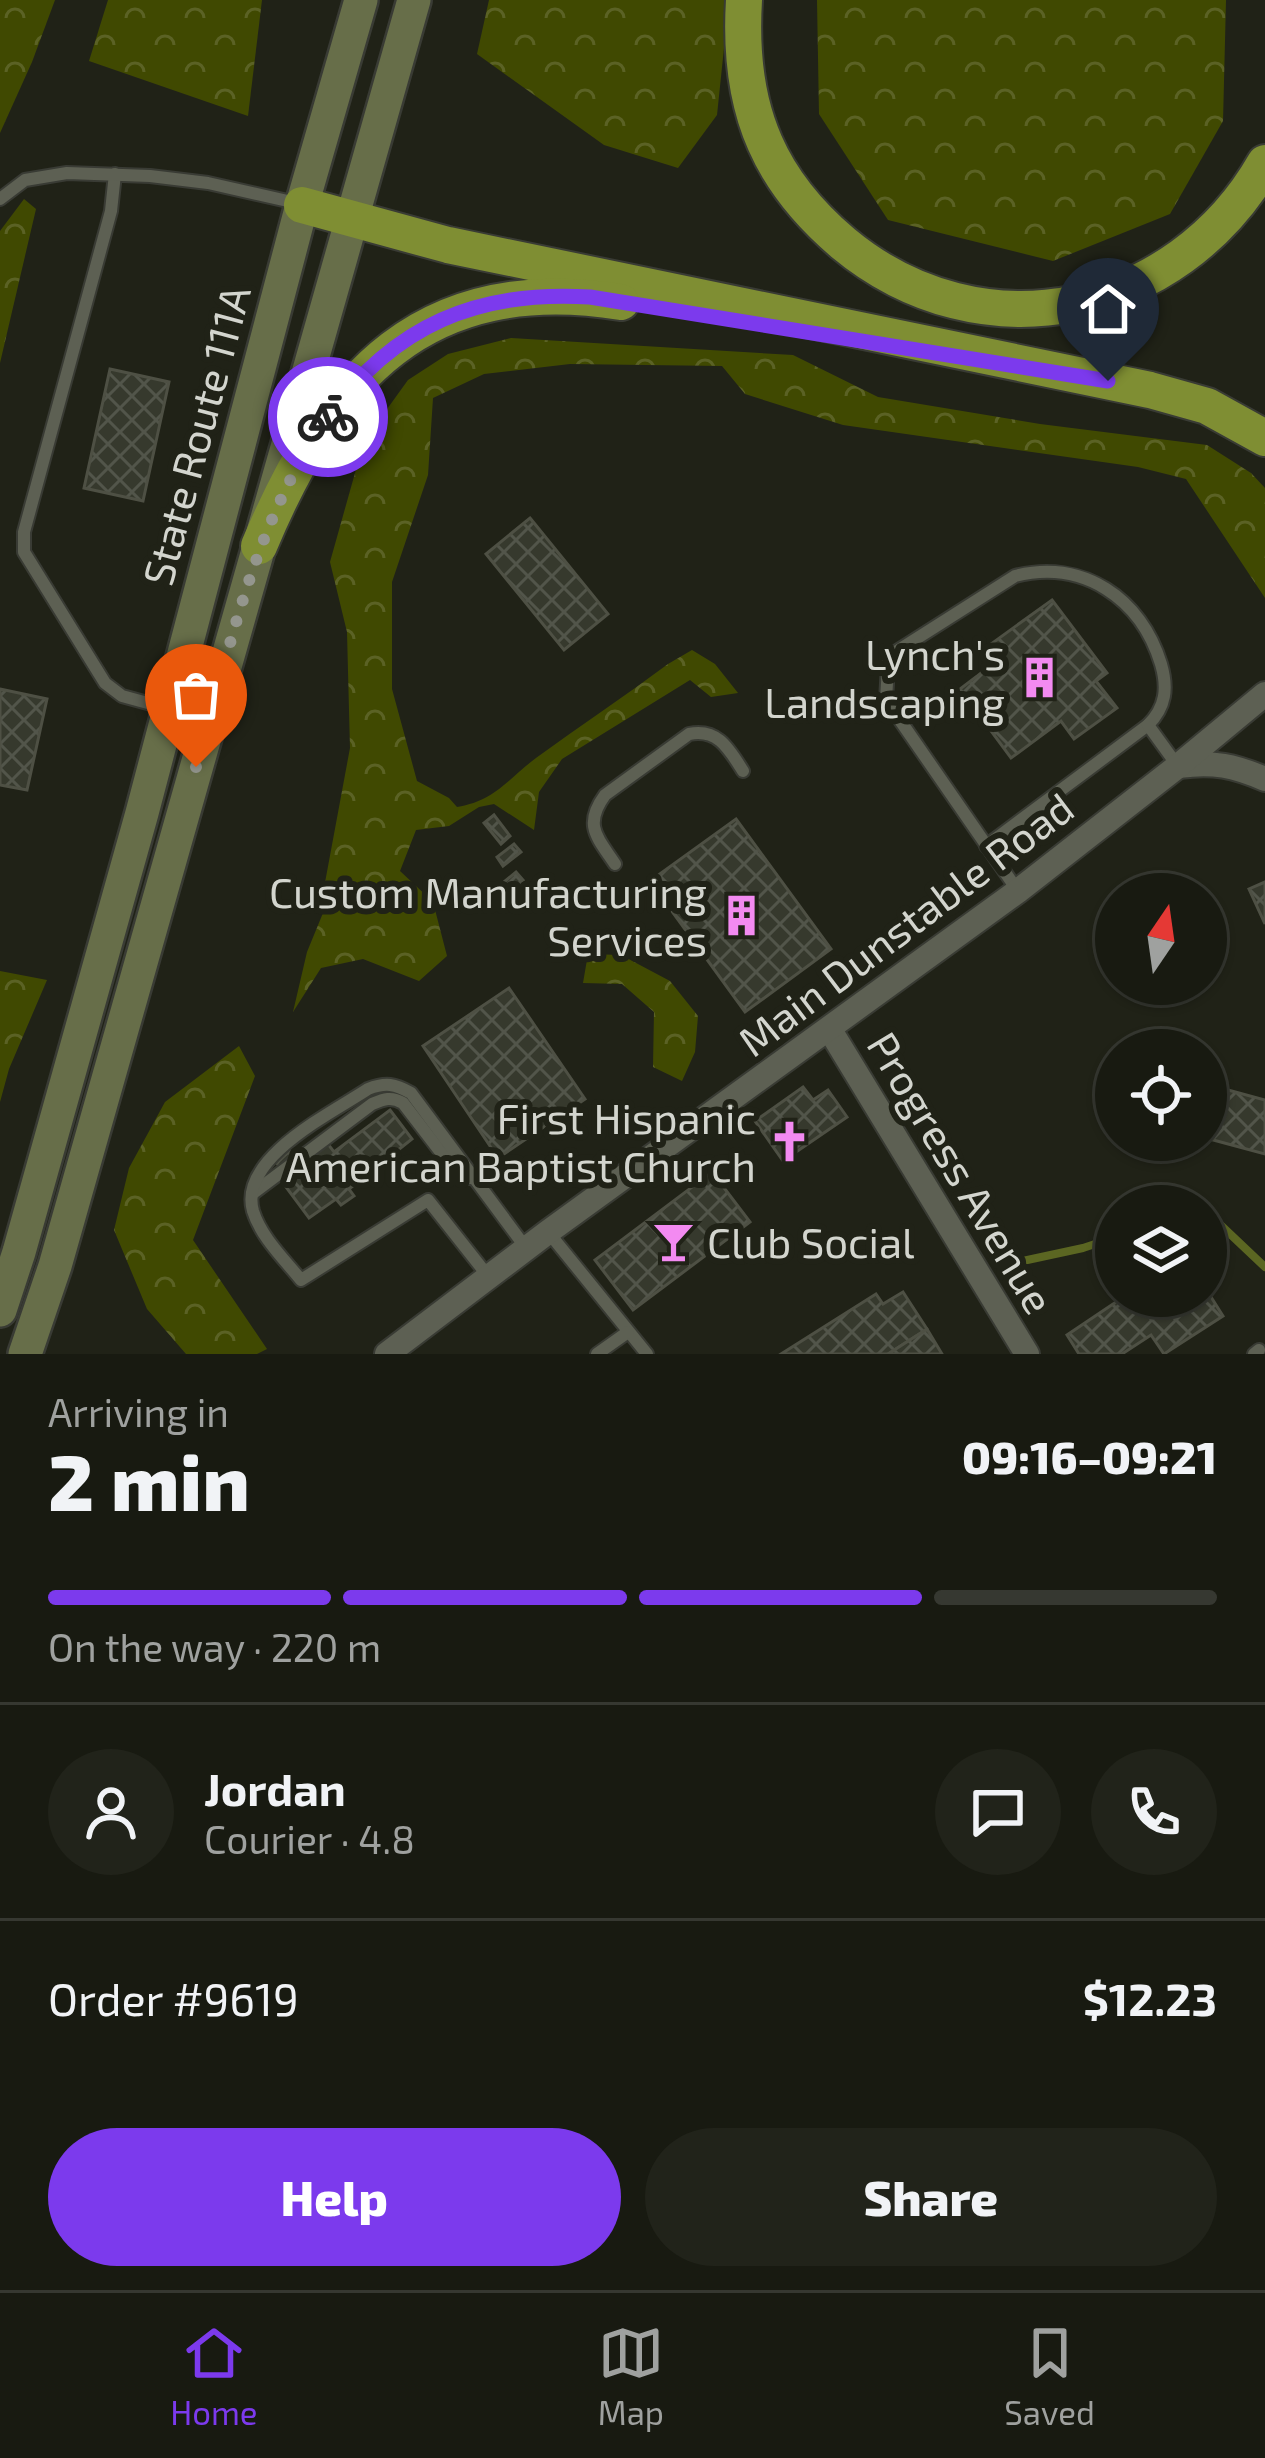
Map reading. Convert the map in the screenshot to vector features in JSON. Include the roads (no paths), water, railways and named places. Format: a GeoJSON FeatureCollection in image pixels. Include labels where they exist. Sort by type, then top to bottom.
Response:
{"type":"FeatureCollection","features":[{"type":"Feature","properties":{"kind":"highway"},"geometry":{"type":"LineString","coordinates":[[744,0],[743,56],[753,110],[791,189],[850,249],[901,282],[936,296],[974,305],[1040,308],[1120,291],[1159,273],[1209,236],[1265,163]]}},
{"type":"Feature","properties":{"kind":"highway"},"geometry":{"type":"LineString","coordinates":[[302,205],[448,245],[1180,397],[1234,419],[1265,438]]}},
{"type":"Feature","properties":{"kind":"highway"},"geometry":{"type":"LineString","coordinates":[[259,546],[306,450],[356,381],[416,332],[467,309],[506,299],[590,297],[1066,373]]}},
{"type":"Feature","properties":{"kind":"main road","name":"State Route 111A"},"geometry":{"type":"LineString","coordinates":[[0,1310],[361,0]]}},
{"type":"Feature","properties":{"kind":"main road"},"geometry":{"type":"LineString","coordinates":[[25,1354],[61,1243],[414,0]]}},
{"type":"Feature","properties":{"kind":"street","name":"Main Dunstable Road"},"geometry":{"type":"LineString","coordinates":[[387,1354],[1018,891],[1265,694]]}},
{"type":"Feature","properties":{"kind":"street"},"geometry":{"type":"LineString","coordinates":[[1178,766],[1214,763],[1265,779]]}},
{"type":"Feature","properties":{"kind":"street","name":"Progress Avenue"},"geometry":{"type":"LineString","coordinates":[[830,1030],[1027,1354]]}},
{"type":"Feature","properties":{"kind":"lane"},"geometry":{"type":"LineString","coordinates":[[0,199],[26,180],[44,175],[115,174],[223,185],[302,205]]}},
{"type":"Feature","properties":{"kind":"lane"},"geometry":{"type":"LineString","coordinates":[[115,174],[111,211],[24,532],[24,552],[105,683],[122,696],[169,709]]}},
{"type":"Feature","properties":{"kind":"lane"},"geometry":{"type":"LineString","coordinates":[[986,846],[1148,724],[1165,699],[1165,677],[1154,640],[1138,615],[1115,595],[1065,572],[1015,576],[897,651],[888,666],[886,700],[986,846],[1018,891]]}},
{"type":"Feature","properties":{"kind":"lane"},"geometry":{"type":"LineString","coordinates":[[1148,724],[1178,766]]}},
{"type":"Feature","properties":{"kind":"lane"},"geometry":{"type":"LineString","coordinates":[[615,864],[594,833],[592,821],[605,794],[700,731],[727,746],[743,771]]}},
{"type":"Feature","properties":{"kind":"lane"},"geometry":{"type":"LineString","coordinates":[[488,1276],[428,1200],[301,1280],[262,1231],[252,1209],[257,1175],[269,1158],[368,1089],[396,1084],[411,1094],[526,1248]]}},
{"type":"Feature","properties":{"kind":"lane"},"geometry":{"type":"LineString","coordinates":[[548,1232],[647,1354]]}},
{"type":"Feature","properties":{"kind":"lane"},"geometry":{"type":"LineString","coordinates":[[597,1354],[628,1332]]}},
{"type":"Feature","properties":{"kind":"waterway"},"geometry":{"type":"LineString","coordinates":[[1227,1231],[1265,1267]]}},
{"type":"Feature","properties":{"kind":"waterway"},"geometry":{"type":"LineString","coordinates":[[1018,1262],[1095,1244]]}},
{"type":"Feature","properties":{"kind":"place","name":"Lynch's Landscaping"},"geometry":{"type":"Point","coordinates":[1039,677]}},
{"type":"Feature","properties":{"kind":"place","name":"Custom Manufacturing Services"},"geometry":{"type":"Point","coordinates":[741,915]}},
{"type":"Feature","properties":{"kind":"place","name":"First Hispanic American Baptist Church"},"geometry":{"type":"Point","coordinates":[790,1141]}},
{"type":"Feature","properties":{"kind":"place","name":"Club Social"},"geometry":{"type":"Point","coordinates":[673,1241]}}]}
